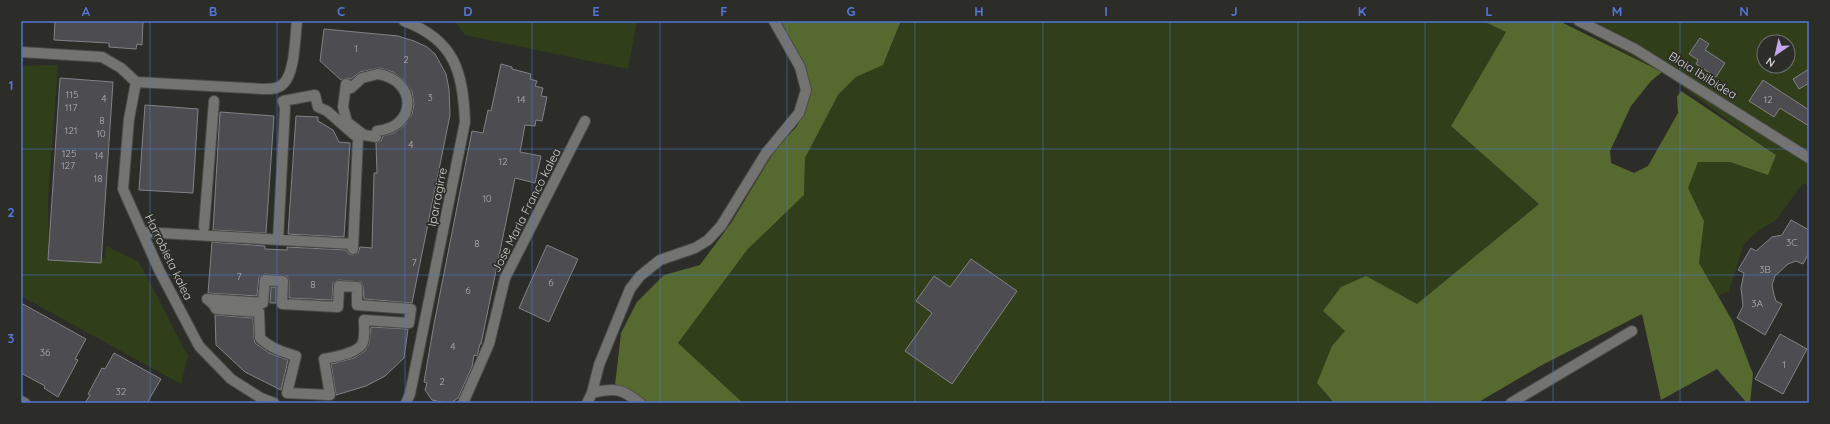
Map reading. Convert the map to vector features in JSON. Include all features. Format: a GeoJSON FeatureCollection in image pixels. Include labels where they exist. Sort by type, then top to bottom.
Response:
{"type":"FeatureCollection","features":[{"type":"Feature","properties":{"kind":"street"},"geometry":{"type":"LineString","coordinates":[[21,52],[102,57],[121,68],[136,82],[263,89],[277,88],[285,83],[292,62],[297,21]]}},
{"type":"Feature","properties":{"kind":"street","name":"Iparragirre"},"geometry":{"type":"LineString","coordinates":[[404,21],[422,28],[437,39],[451,54],[459,72],[464,100],[465,122],[410,394],[406,403]]}},
{"type":"Feature","properties":{"kind":"street"},"geometry":{"type":"LineString","coordinates":[[587,403],[592,393],[599,365],[630,289],[640,276],[655,263],[695,248],[708,240],[721,226],[766,153],[799,113],[806,90],[800,67],[774,21]]}},
{"type":"Feature","properties":{"kind":"street","name":"Blaia Ibilbidea"},"geometry":{"type":"LineString","coordinates":[[1579,21],[1635,49],[1809,158]]}},
{"type":"Feature","properties":{"kind":"street"},"geometry":{"type":"LineString","coordinates":[[378,74],[394,78],[402,85],[408,102],[406,116],[393,128],[377,131],[376,137],[364,135],[347,122],[343,107],[346,84],[351,88],[362,78],[378,74]]}},
{"type":"Feature","properties":{"kind":"street","name":"Harrobieta kalea"},"geometry":{"type":"LineString","coordinates":[[136,82],[129,119],[123,189],[159,270],[199,346],[231,379],[261,398],[274,403]]}},
{"type":"Feature","properties":{"kind":"street"},"geometry":{"type":"LineString","coordinates":[[142,232],[353,246],[358,138],[327,111],[318,107],[315,95],[283,101],[285,108],[278,240]]}},
{"type":"Feature","properties":{"kind":"street"},"geometry":{"type":"LineString","coordinates":[[204,227],[214,102]]}},
{"type":"Feature","properties":{"kind":"street","name":"Jose Maria Franco kalea"},"geometry":{"type":"LineString","coordinates":[[463,403],[489,344],[505,278],[585,121]]}},
{"type":"Feature","properties":{"kind":"street"},"geometry":{"type":"LineString","coordinates":[[265,280],[274,280],[283,281],[282,304],[338,307],[339,286],[357,287],[357,305],[411,309],[409,323],[364,320],[363,342],[361,346],[344,354],[324,359],[330,395],[287,393],[296,356],[282,352],[265,343],[260,338],[259,312],[216,309],[207,299],[263,303],[265,280]]}},
{"type":"Feature","properties":{"kind":"street"},"geometry":{"type":"LineString","coordinates":[[1511,403],[1632,331]]}},
{"type":"Feature","properties":{"kind":"street"},"geometry":{"type":"LineString","coordinates":[[592,393],[609,389],[622,390],[640,403]]}},
{"type":"Feature","properties":{"kind":"green space"},"geometry":{"type":"Polygon","coordinates":[[[455,21],[637,21],[628,69],[465,35],[455,21]]]}},
{"type":"Feature","properties":{"kind":"green space"},"geometry":{"type":"Polygon","coordinates":[[[778,21],[901,21],[883,65],[856,77],[838,95],[805,158],[804,195],[747,250],[678,343],[743,403],[630,403],[615,385],[621,333],[637,302],[664,275],[700,265],[731,223],[775,150],[797,126],[808,102],[778,21]]]}},
{"type":"Feature","properties":{"kind":"green space"},"geometry":{"type":"Polygon","coordinates":[[[902,21],[1483,21],[1507,32],[1451,126],[1539,204],[1417,305],[1317,383],[1334,403],[743,403],[678,343],[747,250],[804,195],[805,158],[838,95],[856,77],[883,65],[902,21]]]}},
{"type":"Feature","properties":{"kind":"green space"},"geometry":{"type":"Polygon","coordinates":[[[1483,21],[1559,21],[1662,72],[1651,81],[1631,106],[1610,151],[1611,163],[1634,173],[1648,166],[1678,113],[1677,97],[1681,91],[1776,155],[1768,175],[1730,162],[1698,162],[1688,188],[1704,221],[1699,263],[1733,322],[1753,374],[1750,403],[1747,403],[1717,369],[1661,400],[1642,314],[1542,365],[1477,403],[1334,403],[1317,383],[1332,346],[1345,331],[1323,311],[1341,287],[1366,276],[1417,304],[1539,204],[1451,126],[1506,32],[1483,21]]]}},
{"type":"Feature","properties":{"kind":"green space"},"geometry":{"type":"Polygon","coordinates":[[[1567,21],[1809,21],[1809,186],[1803,183],[1776,220],[1758,231],[1744,244],[1729,291],[1718,296],[1699,263],[1704,221],[1687,188],[1698,162],[1730,162],[1768,175],[1776,155],[1662,72],[1567,21]]]}},
{"type":"Feature","properties":{"kind":"green space"},"geometry":{"type":"Polygon","coordinates":[[[58,65],[48,198],[49,257],[105,258],[106,246],[139,262],[188,356],[181,384],[21,296],[21,66],[58,65]]]}},
{"type":"Feature","properties":{"kind":"building"},"geometry":{"type":"Polygon","coordinates":[[[55,21],[143,21],[142,45],[137,44],[136,49],[109,47],[109,43],[54,40],[55,21]]]}},
{"type":"Feature","properties":{"kind":"building"},"geometry":{"type":"Polygon","coordinates":[[[324,29],[398,36],[414,41],[427,47],[435,54],[446,74],[449,89],[450,115],[412,303],[364,299],[361,282],[339,280],[333,283],[332,300],[289,298],[289,281],[287,276],[265,274],[259,277],[257,296],[208,293],[212,242],[265,246],[265,249],[287,250],[287,247],[347,250],[349,254],[353,255],[358,253],[360,247],[372,248],[374,173],[377,173],[376,143],[381,141],[383,136],[394,133],[405,125],[412,114],[414,104],[412,92],[404,80],[393,72],[380,68],[360,72],[351,79],[347,78],[341,80],[320,61],[324,29]]]}},
{"type":"Feature","properties":{"kind":"building"},"geometry":{"type":"Polygon","coordinates":[[[1700,38],[1709,44],[1705,50],[1725,63],[1716,77],[1696,64],[1698,60],[1689,54],[1700,38]]]}},
{"type":"Feature","properties":{"kind":"building"},"geometry":{"type":"Polygon","coordinates":[[[501,64],[512,67],[512,69],[531,74],[530,79],[537,81],[535,86],[543,88],[541,96],[547,97],[542,121],[536,120],[535,126],[525,125],[520,152],[541,156],[535,183],[515,178],[481,344],[477,356],[474,355],[472,367],[458,398],[451,403],[446,403],[432,400],[425,390],[427,383],[424,382],[472,131],[483,133],[488,110],[491,111],[501,64]]]}},
{"type":"Feature","properties":{"kind":"building"},"geometry":{"type":"Polygon","coordinates":[[[1809,69],[1809,83],[1799,89],[1793,79],[1809,69]]]}},
{"type":"Feature","properties":{"kind":"building"},"geometry":{"type":"Polygon","coordinates":[[[60,78],[113,82],[101,263],[48,260],[60,78]]]}},
{"type":"Feature","properties":{"kind":"building"},"geometry":{"type":"Polygon","coordinates":[[[1763,80],[1809,110],[1809,126],[1780,108],[1774,117],[1749,101],[1763,80]]]}},
{"type":"Feature","properties":{"kind":"building"},"geometry":{"type":"Polygon","coordinates":[[[145,105],[198,109],[193,193],[139,190],[145,105]]]}},
{"type":"Feature","properties":{"kind":"building"},"geometry":{"type":"Polygon","coordinates":[[[220,112],[274,116],[266,233],[213,230],[220,112]]]}},
{"type":"Feature","properties":{"kind":"building"},"geometry":{"type":"Polygon","coordinates":[[[296,116],[318,117],[318,121],[333,130],[339,142],[350,143],[344,237],[288,234],[296,116]]]}},
{"type":"Feature","properties":{"kind":"building"},"geometry":{"type":"Polygon","coordinates":[[[1791,220],[1809,230],[1809,253],[1803,264],[1796,261],[1788,264],[1775,276],[1772,285],[1774,295],[1776,301],[1782,304],[1765,335],[1737,318],[1743,306],[1741,288],[1744,273],[1738,270],[1751,248],[1756,251],[1772,237],[1782,235],[1791,220]]]}},
{"type":"Feature","properties":{"kind":"building"},"geometry":{"type":"Polygon","coordinates":[[[547,245],[578,259],[549,322],[519,308],[547,245]]]}},
{"type":"Feature","properties":{"kind":"building"},"geometry":{"type":"Polygon","coordinates":[[[971,259],[1017,291],[952,384],[905,351],[932,313],[916,301],[934,276],[950,287],[971,259]]]}},
{"type":"Feature","properties":{"kind":"building"},"geometry":{"type":"Polygon","coordinates":[[[271,287],[276,287],[276,303],[270,303],[271,287]]]}},
{"type":"Feature","properties":{"kind":"building"},"geometry":{"type":"Polygon","coordinates":[[[21,303],[86,339],[75,359],[78,360],[58,397],[44,388],[45,386],[21,373],[21,303]]]}},
{"type":"Feature","properties":{"kind":"building"},"geometry":{"type":"Polygon","coordinates":[[[215,315],[253,318],[255,343],[269,353],[288,360],[281,390],[245,372],[216,345],[215,315]]]}},
{"type":"Feature","properties":{"kind":"building"},"geometry":{"type":"Polygon","coordinates":[[[371,327],[408,329],[404,358],[385,376],[366,386],[336,395],[331,364],[354,358],[365,351],[369,343],[371,327]]]}},
{"type":"Feature","properties":{"kind":"building"},"geometry":{"type":"Polygon","coordinates":[[[1780,334],[1807,349],[1783,394],[1755,379],[1780,334]]]}},
{"type":"Feature","properties":{"kind":"building"},"geometry":{"type":"Polygon","coordinates":[[[114,353],[161,379],[147,403],[85,403],[90,395],[88,394],[102,368],[105,369],[114,353]]]}}]}
